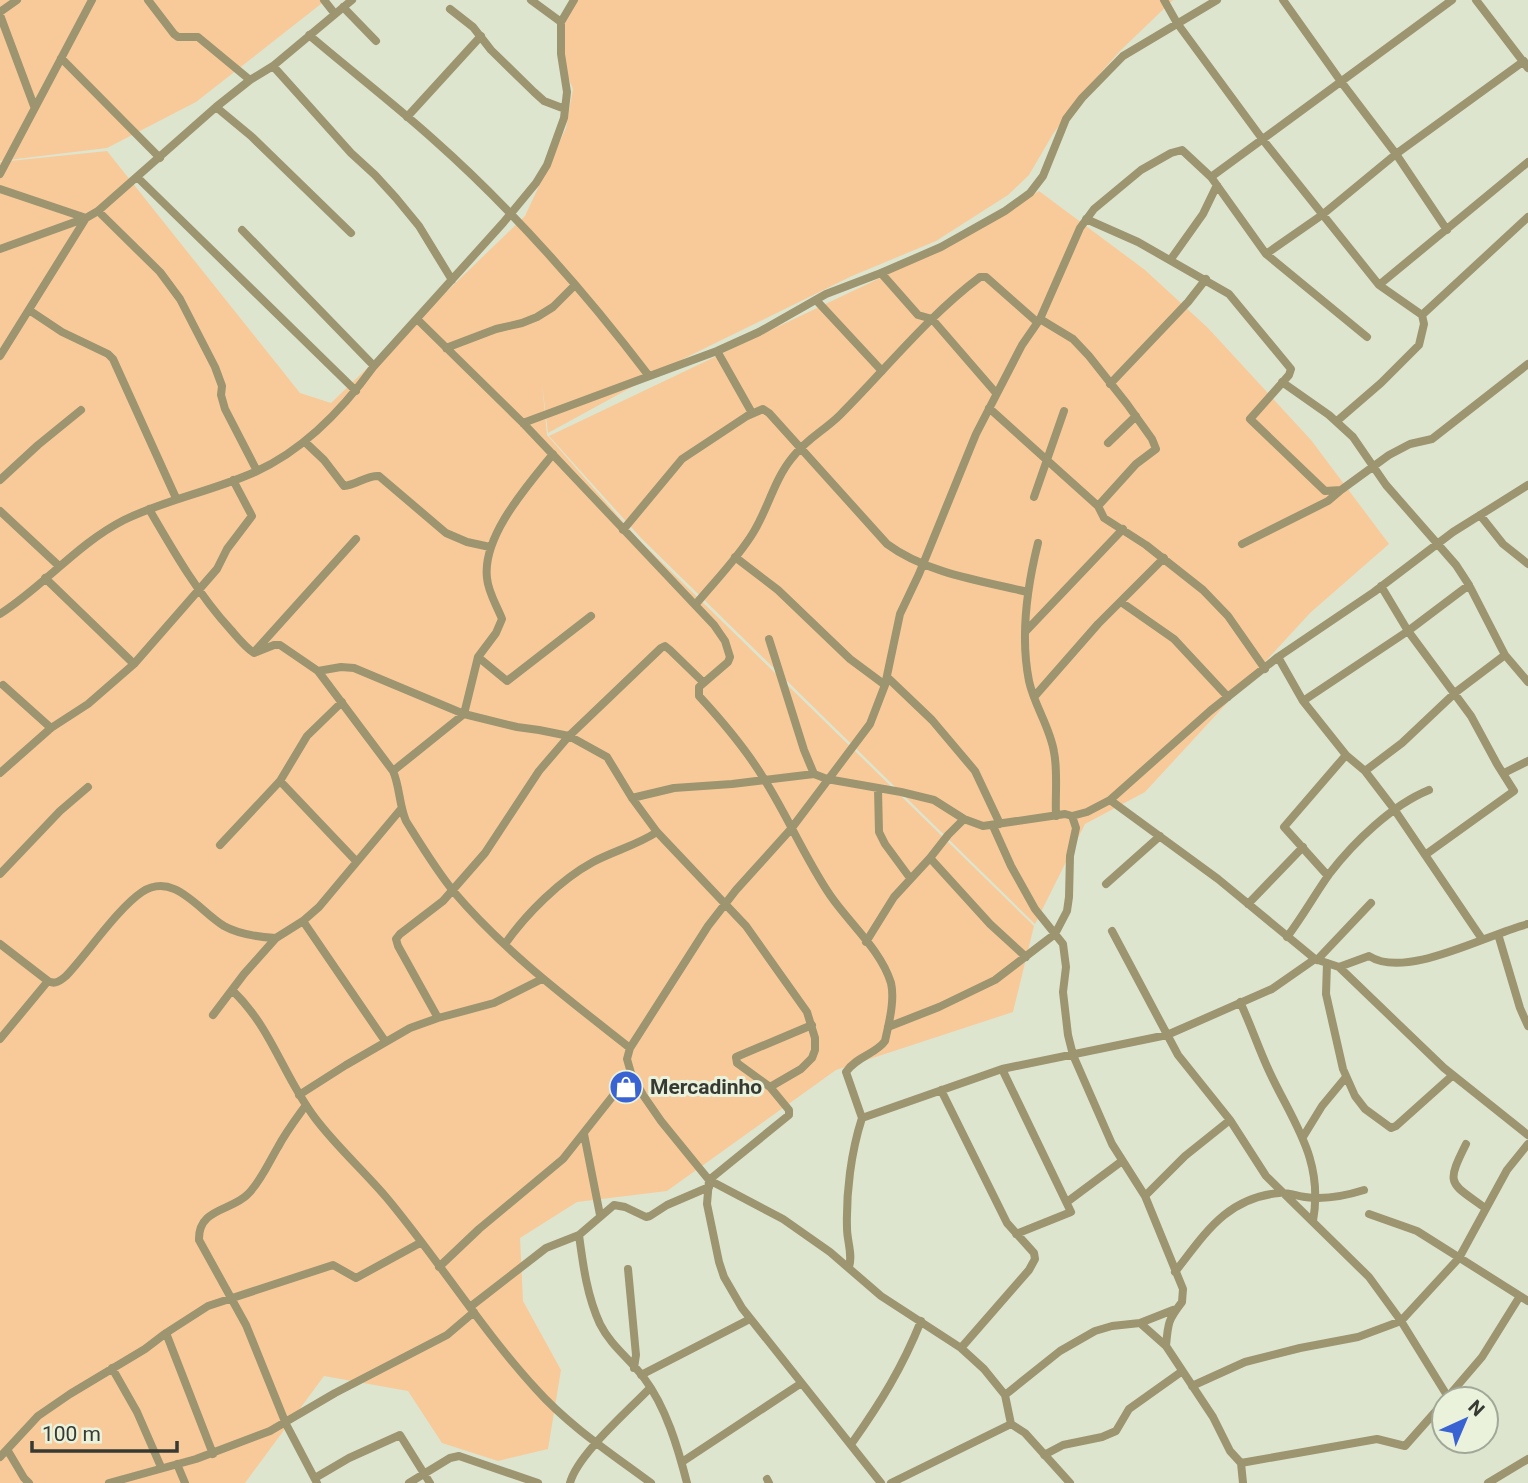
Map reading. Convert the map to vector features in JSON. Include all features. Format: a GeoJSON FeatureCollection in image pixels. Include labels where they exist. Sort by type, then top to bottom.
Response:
{"type":"FeatureCollection","features":[{"type":"Feature","properties":{"kind":"street"},"geometry":{"type":"LineString","coordinates":[[17,0],[0,14],[34,106]]}},
{"type":"Feature","properties":{"kind":"street"},"geometry":{"type":"LineString","coordinates":[[0,174],[92,0]]}},
{"type":"Feature","properties":{"kind":"street"},"geometry":{"type":"LineString","coordinates":[[148,0],[174,34],[178,37],[198,37],[250,79]]}},
{"type":"Feature","properties":{"kind":"street"},"geometry":{"type":"LineString","coordinates":[[324,0],[335,14]]}},
{"type":"Feature","properties":{"kind":"street"},"geometry":{"type":"LineString","coordinates":[[0,249],[86,218],[98,211],[216,107],[250,79],[273,66],[352,0]]}},
{"type":"Feature","properties":{"kind":"street"},"geometry":{"type":"LineString","coordinates":[[530,0],[561,22]]}},
{"type":"Feature","properties":{"kind":"street"},"geometry":{"type":"LineString","coordinates":[[1,611],[98,536],[123,521],[176,498],[257,471],[305,442],[356,391],[374,366],[510,214],[547,165],[565,109],[567,92],[561,54],[561,22],[574,0]]}},
{"type":"Feature","properties":{"kind":"street"},"geometry":{"type":"LineString","coordinates":[[1164,0],[1177,23],[1264,140],[1379,285],[1422,314],[1424,324],[1419,345],[1337,421]]}},
{"type":"Feature","properties":{"kind":"street"},"geometry":{"type":"LineString","coordinates":[[523,423],[717,351],[759,332],[816,300],[941,247],[1005,211],[1030,192],[1042,176],[1066,119],[1082,98],[1123,56],[1217,0]]}},
{"type":"Feature","properties":{"kind":"street"},"geometry":{"type":"LineString","coordinates":[[1283,0],[1396,154],[1447,230]]}},
{"type":"Feature","properties":{"kind":"street"},"geometry":{"type":"LineString","coordinates":[[1211,177],[1452,0]]}},
{"type":"Feature","properties":{"kind":"street"},"geometry":{"type":"LineString","coordinates":[[1266,254],[1322,215],[1396,154],[1526,65],[1476,0]]}},
{"type":"Feature","properties":{"kind":"street"},"geometry":{"type":"LineString","coordinates":[[343,7],[376,41]]}},
{"type":"Feature","properties":{"kind":"street"},"geometry":{"type":"LineString","coordinates":[[450,9],[481,36],[491,50],[544,101],[565,109]]}},
{"type":"Feature","properties":{"kind":"street"},"geometry":{"type":"LineString","coordinates":[[309,35],[434,139],[510,214],[609,324],[649,376]]}},
{"type":"Feature","properties":{"kind":"street"},"geometry":{"type":"LineString","coordinates":[[407,117],[481,36]]}},
{"type":"Feature","properties":{"kind":"street"},"geometry":{"type":"LineString","coordinates":[[61,58],[160,158]]}},
{"type":"Feature","properties":{"kind":"street"},"geometry":{"type":"LineString","coordinates":[[273,66],[351,153],[396,198],[419,226],[452,280]]}},
{"type":"Feature","properties":{"kind":"street"},"geometry":{"type":"LineString","coordinates":[[216,107],[251,136],[351,233]]}},
{"type":"Feature","properties":{"kind":"street"},"geometry":{"type":"LineString","coordinates":[[1070,1483],[1025,1433],[1011,1424],[1005,1395],[984,1369],[961,1348],[881,1296],[849,1267],[783,1219],[709,1183],[661,1121],[631,1073],[627,1059],[630,1048],[724,904],[791,829],[870,724],[886,681],[900,614],[976,434],[1038,320],[1072,243],[1086,219],[1111,194],[1141,170],[1177,150],[1182,150],[1211,177],[1266,254],[1367,337]]}},
{"type":"Feature","properties":{"kind":"street"},"geometry":{"type":"LineString","coordinates":[[1379,285],[1528,162]]}},
{"type":"Feature","properties":{"kind":"street"},"geometry":{"type":"LineString","coordinates":[[137,177],[356,391]]}},
{"type":"Feature","properties":{"kind":"street"},"geometry":{"type":"LineString","coordinates":[[1171,259],[1203,214],[1217,185]]}},
{"type":"Feature","properties":{"kind":"street"},"geometry":{"type":"LineString","coordinates":[[0,189],[86,218]]}},
{"type":"Feature","properties":{"kind":"street"},"geometry":{"type":"LineString","coordinates":[[98,211],[160,272],[180,299],[215,367],[222,386],[221,395],[225,409],[257,471]]}},
{"type":"Feature","properties":{"kind":"street"},"geometry":{"type":"LineString","coordinates":[[1422,314],[1528,217]]}},
{"type":"Feature","properties":{"kind":"street"},"geometry":{"type":"LineString","coordinates":[[0,355],[86,218]]}},
{"type":"Feature","properties":{"kind":"street"},"geometry":{"type":"LineString","coordinates":[[1086,219],[1171,259],[1229,294],[1286,360],[1291,369],[1250,419],[1325,491],[1328,501]]}},
{"type":"Feature","properties":{"kind":"street"},"geometry":{"type":"LineString","coordinates":[[242,230],[374,366]]}},
{"type":"Feature","properties":{"kind":"street"},"geometry":{"type":"LineString","coordinates":[[881,273],[918,315],[932,319],[996,393]]}},
{"type":"Feature","properties":{"kind":"street"},"geometry":{"type":"LineString","coordinates":[[696,604],[753,533],[776,485],[807,439],[837,418],[932,319],[982,277],[1038,320],[1073,339],[1152,439],[1156,449],[1136,464],[1098,506]]}},
{"type":"Feature","properties":{"kind":"street"},"geometry":{"type":"LineString","coordinates":[[1110,384],[1188,302],[1206,279]]}},
{"type":"Feature","properties":{"kind":"street"},"geometry":{"type":"LineString","coordinates":[[446,348],[545,313],[575,285]]}},
{"type":"Feature","properties":{"kind":"street"},"geometry":{"type":"LineString","coordinates":[[816,300],[882,371]]}},
{"type":"Feature","properties":{"kind":"street"},"geometry":{"type":"LineString","coordinates":[[29,310],[62,332],[113,359],[176,498]]}},
{"type":"Feature","properties":{"kind":"street"},"geometry":{"type":"LineString","coordinates":[[417,318],[553,454],[714,625],[730,653],[728,662],[703,682],[697,691],[699,696],[739,742],[765,780],[814,871],[886,971],[893,993],[885,1041],[853,1062],[846,1072],[862,1118],[857,1133],[848,1203],[849,1267]]}},
{"type":"Feature","properties":{"kind":"street"},"geometry":{"type":"LineString","coordinates":[[717,351],[752,413]]}},
{"type":"Feature","properties":{"kind":"street"},"geometry":{"type":"LineString","coordinates":[[1242,544],[1328,501],[1372,466],[1410,444],[1432,439],[1528,364]]}},
{"type":"Feature","properties":{"kind":"street"},"geometry":{"type":"LineString","coordinates":[[1282,382],[1337,421],[1353,437],[1372,466],[1438,543],[1469,585],[1505,655],[1528,681]]}},
{"type":"Feature","properties":{"kind":"street"},"geometry":{"type":"LineString","coordinates":[[989,408],[1098,506],[1104,518],[1164,558],[1203,590],[1228,616],[1265,669]]}},
{"type":"Feature","properties":{"kind":"street"},"geometry":{"type":"LineString","coordinates":[[624,530],[682,459],[752,413],[763,409],[887,544],[899,553],[961,576],[1028,592]]}},
{"type":"Feature","properties":{"kind":"street"},"geometry":{"type":"LineString","coordinates":[[0,480],[81,410]]}},
{"type":"Feature","properties":{"kind":"street"},"geometry":{"type":"LineString","coordinates":[[1034,497],[1064,411]]}},
{"type":"Feature","properties":{"kind":"street"},"geometry":{"type":"LineString","coordinates":[[1108,443],[1136,416]]}},
{"type":"Feature","properties":{"kind":"street"},"geometry":{"type":"LineString","coordinates":[[305,442],[324,460],[344,486],[353,486],[374,475],[379,476],[446,533],[467,542],[490,547]]}},
{"type":"Feature","properties":{"kind":"street"},"geometry":{"type":"LineString","coordinates":[[393,771],[464,714],[478,657],[496,633],[502,619],[487,577],[490,547],[525,488],[553,454]]}},
{"type":"Feature","properties":{"kind":"street"},"geometry":{"type":"LineString","coordinates":[[0,773],[51,728],[88,704],[134,664],[217,569],[228,549],[253,516],[233,480]]}},
{"type":"Feature","properties":{"kind":"street"},"geometry":{"type":"LineString","coordinates":[[632,798],[674,788],[814,774],[827,779],[934,800],[975,824],[997,825],[1087,812],[1111,800],[1210,711],[1278,657],[1438,543],[1528,485]]}},
{"type":"Feature","properties":{"kind":"street"},"geometry":{"type":"LineString","coordinates":[[1325,491],[1341,490]]}},
{"type":"Feature","properties":{"kind":"street"},"geometry":{"type":"LineString","coordinates":[[149,509],[198,589],[254,653]]}},
{"type":"Feature","properties":{"kind":"street"},"geometry":{"type":"LineString","coordinates":[[0,511],[59,566]]}},
{"type":"Feature","properties":{"kind":"street"},"geometry":{"type":"LineString","coordinates":[[1480,515],[1503,544],[1528,564]]}},
{"type":"Feature","properties":{"kind":"street"},"geometry":{"type":"LineString","coordinates":[[1026,631],[1123,529]]}},
{"type":"Feature","properties":{"kind":"street"},"geometry":{"type":"LineString","coordinates":[[254,653],[356,539]]}},
{"type":"Feature","properties":{"kind":"street"},"geometry":{"type":"LineString","coordinates":[[1038,543],[1027,589],[1029,681],[1055,752],[1056,816]]}},
{"type":"Feature","properties":{"kind":"street"},"geometry":{"type":"LineString","coordinates":[[735,557],[778,590],[850,659],[886,681],[932,720],[975,771],[1011,866],[1035,909],[1063,943],[1066,967],[1063,992],[1073,1055],[1122,1161],[1145,1196],[1184,1296],[1169,1321],[1166,1346]]}},
{"type":"Feature","properties":{"kind":"street"},"geometry":{"type":"LineString","coordinates":[[1034,697],[1098,624],[1164,558]]}},
{"type":"Feature","properties":{"kind":"street"},"geometry":{"type":"LineString","coordinates":[[44,578],[134,664]]}},
{"type":"Feature","properties":{"kind":"street"},"geometry":{"type":"LineString","coordinates":[[1303,701],[1408,631],[1469,585]]}},
{"type":"Feature","properties":{"kind":"street"},"geometry":{"type":"LineString","coordinates":[[1381,586],[1408,631],[1456,692],[1514,791],[1425,855]]}},
{"type":"Feature","properties":{"kind":"street"},"geometry":{"type":"LineString","coordinates":[[1121,602],[1174,639],[1228,698]]}},
{"type":"Feature","properties":{"kind":"street"},"geometry":{"type":"LineString","coordinates":[[478,657],[507,681],[591,616]]}},
{"type":"Feature","properties":{"kind":"street"},"geometry":{"type":"LineString","coordinates":[[769,639],[814,774]]}},
{"type":"Feature","properties":{"kind":"street"},"geometry":{"type":"LineString","coordinates":[[254,653],[280,645],[318,671],[393,771],[398,781],[401,809],[406,821],[453,890],[542,979],[630,1048]]}},
{"type":"Feature","properties":{"kind":"street"},"geometry":{"type":"LineString","coordinates":[[438,1017],[396,939],[443,901],[485,853],[519,799],[569,736],[661,648],[665,646],[670,650],[703,682]]}},
{"type":"Feature","properties":{"kind":"street"},"geometry":{"type":"LineString","coordinates":[[1366,771],[1402,743],[1456,692],[1505,655]]}},
{"type":"Feature","properties":{"kind":"street"},"geometry":{"type":"LineString","coordinates":[[1278,657],[1303,701],[1346,755],[1366,771],[1482,939]]}},
{"type":"Feature","properties":{"kind":"street"},"geometry":{"type":"LineString","coordinates":[[318,671],[354,668],[464,714],[569,736],[607,757],[657,832],[746,926],[807,1012],[812,1025],[815,1050],[812,1058],[801,1069],[770,1087]]}},
{"type":"Feature","properties":{"kind":"street"},"geometry":{"type":"LineString","coordinates":[[3,685],[51,728]]}},
{"type":"Feature","properties":{"kind":"street"},"geometry":{"type":"LineString","coordinates":[[220,845],[280,781],[307,736],[342,702]]}},
{"type":"Feature","properties":{"kind":"street"},"geometry":{"type":"LineString","coordinates":[[1328,876],[1284,827],[1346,755]]}},
{"type":"Feature","properties":{"kind":"street"},"geometry":{"type":"LineString","coordinates":[[1504,773],[1528,761]]}},
{"type":"Feature","properties":{"kind":"street"},"geometry":{"type":"LineString","coordinates":[[280,781],[356,861]]}},
{"type":"Feature","properties":{"kind":"street"},"geometry":{"type":"LineString","coordinates":[[0,873],[60,811],[88,787]]}},
{"type":"Feature","properties":{"kind":"street"},"geometry":{"type":"LineString","coordinates":[[878,789],[879,832],[884,844],[909,878]]}},
{"type":"Feature","properties":{"kind":"street"},"geometry":{"type":"LineString","coordinates":[[1287,937],[1348,851],[1394,809],[1429,790]]}},
{"type":"Feature","properties":{"kind":"street"},"geometry":{"type":"LineString","coordinates":[[1111,800],[1248,904],[1316,960],[1339,967],[1453,1075],[1528,1135]]}},
{"type":"Feature","properties":{"kind":"street"},"geometry":{"type":"LineString","coordinates":[[213,1015],[276,938],[319,907],[401,809]]}},
{"type":"Feature","properties":{"kind":"street"},"geometry":{"type":"LineString","coordinates":[[888,1027],[995,980],[1055,934],[1067,911],[1070,856],[1076,828],[1072,816]]}},
{"type":"Feature","properties":{"kind":"street"},"geometry":{"type":"LineString","coordinates":[[866,942],[909,878],[964,819]]}},
{"type":"Feature","properties":{"kind":"street"},"geometry":{"type":"LineString","coordinates":[[505,944],[534,908],[583,868],[657,832]]}},
{"type":"Feature","properties":{"kind":"street"},"geometry":{"type":"LineString","coordinates":[[1106,884],[1160,836]]}},
{"type":"Feature","properties":{"kind":"street"},"geometry":{"type":"LineString","coordinates":[[1248,904],[1303,847]]}},
{"type":"Feature","properties":{"kind":"street"},"geometry":{"type":"LineString","coordinates":[[930,858],[990,924],[1026,957]]}},
{"type":"Feature","properties":{"kind":"street"},"geometry":{"type":"LineString","coordinates":[[0,944],[48,981],[59,982],[141,892],[165,886],[178,890],[225,926],[239,932],[276,938]]}},
{"type":"Feature","properties":{"kind":"street"},"geometry":{"type":"LineString","coordinates":[[862,1118],[1002,1069],[1167,1035],[1272,989],[1316,960],[1371,903]]}},
{"type":"Feature","properties":{"kind":"street"},"geometry":{"type":"LineString","coordinates":[[303,921],[338,976],[385,1041]]}},
{"type":"Feature","properties":{"kind":"street"},"geometry":{"type":"LineString","coordinates":[[1339,967],[1368,956],[1380,963],[1416,962],[1528,924]]}},
{"type":"Feature","properties":{"kind":"street"},"geometry":{"type":"LineString","coordinates":[[1112,931],[1178,1055],[1230,1120],[1266,1177],[1370,1277],[1401,1321],[1438,1385]]}},
{"type":"Feature","properties":{"kind":"street"},"geometry":{"type":"LineString","coordinates":[[1498,934],[1528,1027]]}},
{"type":"Feature","properties":{"kind":"street"},"geometry":{"type":"LineString","coordinates":[[1327,963],[1326,994],[1329,1015],[1346,1077],[1354,1096],[1365,1109],[1391,1128],[1404,1120],[1453,1075]]}},
{"type":"Feature","properties":{"kind":"street"},"geometry":{"type":"LineString","coordinates":[[299,1095],[385,1041],[422,1023],[494,1003],[542,979]]}},
{"type":"Feature","properties":{"kind":"street"},"geometry":{"type":"LineString","coordinates":[[0,1039],[48,981]]}},
{"type":"Feature","properties":{"kind":"street"},"geometry":{"type":"LineString","coordinates":[[232,990],[247,1005],[268,1034],[299,1095],[316,1119],[386,1198],[538,1391],[597,1443],[651,1483]]}},
{"type":"Feature","properties":{"kind":"street"},"geometry":{"type":"LineString","coordinates":[[1240,1002],[1270,1073],[1303,1137],[1317,1198],[1313,1221]]}},
{"type":"Feature","properties":{"kind":"street"},"geometry":{"type":"LineString","coordinates":[[109,1483],[213,1454],[286,1424],[335,1393],[447,1335],[472,1310],[546,1248],[579,1235],[600,1215],[618,1204],[642,1216],[650,1216],[709,1183],[789,1115],[789,1110],[770,1087],[737,1063],[736,1057],[812,1025]]}},
{"type":"Feature","properties":{"kind":"street"},"geometry":{"type":"LineString","coordinates":[[1002,1069],[1070,1212],[1016,1234]]}},
{"type":"Feature","properties":{"kind":"street"},"geometry":{"type":"LineString","coordinates":[[439,1267],[479,1229],[552,1170],[631,1073]]}},
{"type":"Feature","properties":{"kind":"street"},"geometry":{"type":"LineString","coordinates":[[1303,1137],[1322,1106],[1346,1077]]}},
{"type":"Feature","properties":{"kind":"street"},"geometry":{"type":"LineString","coordinates":[[941,1090],[1007,1223],[1034,1254],[1033,1264],[961,1348]]}},
{"type":"Feature","properties":{"kind":"street"},"geometry":{"type":"LineString","coordinates":[[306,1105],[247,1196],[213,1213],[202,1223],[199,1240],[246,1325],[286,1424],[316,1480],[397,1435],[403,1437],[430,1483]]}},
{"type":"Feature","properties":{"kind":"street"},"geometry":{"type":"LineString","coordinates":[[1145,1196],[1185,1156],[1230,1120]]}},
{"type":"Feature","properties":{"kind":"street"},"geometry":{"type":"LineString","coordinates":[[584,1134],[600,1215]]}},
{"type":"Feature","properties":{"kind":"street"},"geometry":{"type":"LineString","coordinates":[[1466,1144],[1453,1170],[1452,1181],[1485,1208]]}},
{"type":"Feature","properties":{"kind":"street"},"geometry":{"type":"LineString","coordinates":[[1192,1386],[1245,1362],[1358,1337],[1401,1321],[1459,1258],[1507,1170],[1528,1144]]}},
{"type":"Feature","properties":{"kind":"street"},"geometry":{"type":"LineString","coordinates":[[1067,1202],[1122,1161]]}},
{"type":"Feature","properties":{"kind":"street"},"geometry":{"type":"LineString","coordinates":[[709,1183],[707,1204],[719,1262],[732,1293],[800,1384],[852,1443],[881,1483]]}},
{"type":"Feature","properties":{"kind":"street"},"geometry":{"type":"LineString","coordinates":[[1175,1272],[1231,1207],[1281,1192],[1317,1198],[1338,1197],[1364,1190]]}},
{"type":"Feature","properties":{"kind":"street"},"geometry":{"type":"LineString","coordinates":[[1369,1214],[1417,1231],[1524,1299],[1458,1385]]}},
{"type":"Feature","properties":{"kind":"street"},"geometry":{"type":"LineString","coordinates":[[579,1235],[591,1300],[601,1324],[609,1339],[650,1388],[682,1462],[687,1483]]}},
{"type":"Feature","properties":{"kind":"street"},"geometry":{"type":"LineString","coordinates":[[26,1481],[4,1454],[27,1426],[38,1416],[208,1306],[333,1265],[356,1278],[420,1243]]}},
{"type":"Feature","properties":{"kind":"street"},"geometry":{"type":"LineString","coordinates":[[628,1269],[636,1355],[634,1368]]}},
{"type":"Feature","properties":{"kind":"street"},"geometry":{"type":"LineString","coordinates":[[1005,1395],[1060,1351],[1095,1331],[1140,1323],[1173,1311]]}},
{"type":"Feature","properties":{"kind":"street"},"geometry":{"type":"LineString","coordinates":[[641,1375],[750,1319]]}},
{"type":"Feature","properties":{"kind":"street"},"geometry":{"type":"LineString","coordinates":[[852,1443],[889,1389],[906,1358],[921,1321]]}},
{"type":"Feature","properties":{"kind":"street"},"geometry":{"type":"LineString","coordinates":[[1140,1323],[1166,1346],[1213,1417],[1230,1451],[1236,1460],[1241,1462],[1377,1440],[1405,1446],[1430,1417]]}},
{"type":"Feature","properties":{"kind":"street"},"geometry":{"type":"LineString","coordinates":[[166,1333],[213,1454]]}},
{"type":"Feature","properties":{"kind":"street"},"geometry":{"type":"LineString","coordinates":[[113,1368],[137,1412],[161,1467]]}},
{"type":"Feature","properties":{"kind":"street"},"geometry":{"type":"LineString","coordinates":[[1044,1455],[1063,1445],[1102,1437],[1116,1431],[1129,1409],[1181,1372]]}},
{"type":"Feature","properties":{"kind":"street"},"geometry":{"type":"LineString","coordinates":[[682,1462],[800,1384]]}},
{"type":"Feature","properties":{"kind":"street"},"geometry":{"type":"LineString","coordinates":[[570,1483],[582,1458],[650,1388]]}},
{"type":"Feature","properties":{"kind":"street"},"geometry":{"type":"LineString","coordinates":[[891,1483],[1011,1424]]}},
{"type":"Feature","properties":{"kind":"street"},"geometry":{"type":"LineString","coordinates":[[409,1483],[450,1458],[459,1456],[538,1483]]}},
{"type":"Feature","properties":{"kind":"street"},"geometry":{"type":"LineString","coordinates":[[1488,1483],[1528,1459]]}},
{"type":"Feature","properties":{"kind":"street"},"geometry":{"type":"LineString","coordinates":[[1241,1462],[1243,1483]]}},
{"type":"Feature","properties":{"kind":"street"},"geometry":{"type":"LineString","coordinates":[[177,1464],[186,1483]]}},
{"type":"Feature","properties":{"kind":"shaded area"},"geometry":{"type":"Polygon","coordinates":[[[0,0],[326,0],[196,102],[107,148],[0,161],[0,0]]]}},
{"type":"Feature","properties":{"kind":"shaded area"},"geometry":{"type":"Polygon","coordinates":[[[577,0],[1173,0],[1120,51],[1082,94],[1053,134],[1029,175],[1008,195],[936,241],[852,276],[685,358],[548,433],[542,383],[547,435],[639,540],[1034,926],[1013,1012],[836,1070],[667,1191],[577,1202],[520,1238],[523,1301],[561,1370],[548,1449],[498,1461],[442,1443],[408,1391],[324,1376],[245,1483],[0,1483],[0,162],[107,151],[300,393],[331,403],[525,216],[566,128],[573,89],[563,51],[564,21],[577,0]]]}},
{"type":"Feature","properties":{"kind":"shaded area"},"geometry":{"type":"Polygon","coordinates":[[[1039,191],[1145,270],[1208,328],[1311,440],[1389,544],[1310,613],[1145,792],[1085,824],[1035,924],[641,538],[549,436],[943,248],[1039,191]]]}},
{"type":"Feature","properties":{"kind":"place","name":"Mercadinho"},"geometry":{"type":"Point","coordinates":[626,1087]}}]}
